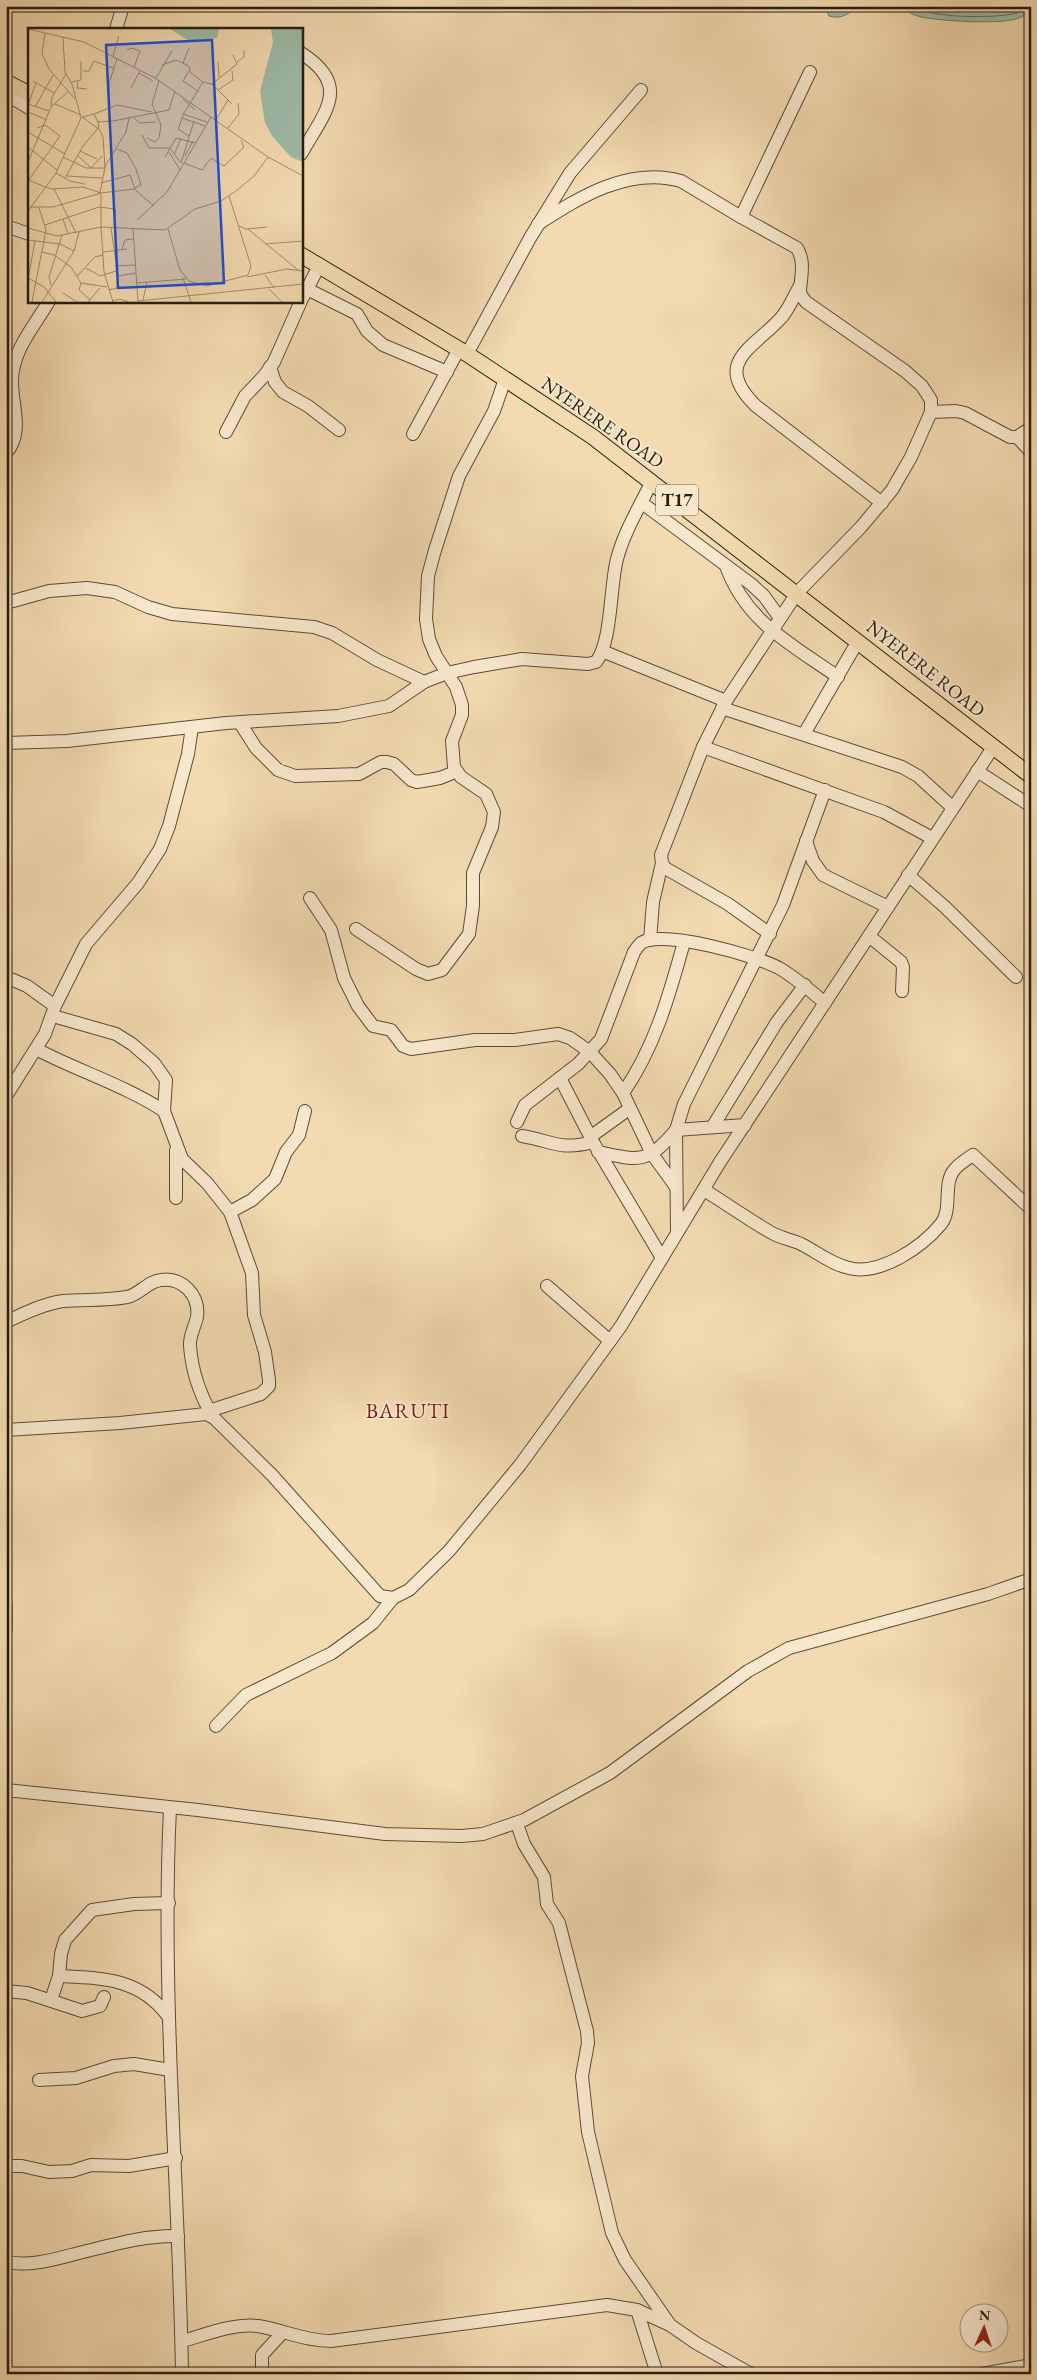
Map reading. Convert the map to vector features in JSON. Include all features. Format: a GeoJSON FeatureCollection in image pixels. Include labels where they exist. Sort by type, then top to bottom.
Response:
{"type":"FeatureCollection","features":[{"type":"Feature","properties":{"kind":"main road"},"geometry":{"type":"LineString","coordinates":[[6,82],[28,93]]}},
{"type":"Feature","properties":{"kind":"main road","name":"NYERERE ROAD"},"geometry":{"type":"LineString","coordinates":[[302,256],[463,352],[594,437],[1031,776]]}},
{"type":"Feature","properties":{"kind":"street"},"geometry":{"type":"LineString","coordinates":[[116,28],[123,6]]}},
{"type":"Feature","properties":{"kind":"street"},"geometry":{"type":"LineString","coordinates":[[302,54],[326,72],[330,80],[331,92],[320,123],[302,152]]}},
{"type":"Feature","properties":{"kind":"street"},"geometry":{"type":"LineString","coordinates":[[741,218],[810,72]]}},
{"type":"Feature","properties":{"kind":"street"},"geometry":{"type":"LineString","coordinates":[[413,434],[447,372],[463,352],[570,173],[640,90]]}},
{"type":"Feature","properties":{"kind":"street"},"geometry":{"type":"LineString","coordinates":[[6,94],[28,107]]}},
{"type":"Feature","properties":{"kind":"street"},"geometry":{"type":"LineString","coordinates":[[538,224],[596,190],[612,183],[648,178],[672,178],[681,181],[741,218],[797,248],[802,256],[803,265],[800,294],[806,302],[905,371],[922,386],[930,400],[931,412],[911,457],[882,503],[797,593],[724,704],[703,747],[661,855],[662,863],[653,902],[650,940]]}},
{"type":"Feature","properties":{"kind":"street"},"geometry":{"type":"LineString","coordinates":[[6,226],[28,234]]}},
{"type":"Feature","properties":{"kind":"street"},"geometry":{"type":"LineString","coordinates":[[319,266],[303,297],[358,314],[367,331],[383,345],[447,372]]}},
{"type":"Feature","properties":{"kind":"street"},"geometry":{"type":"LineString","coordinates":[[800,286],[781,319],[746,350],[737,373],[740,388],[756,406],[882,503]]}},
{"type":"Feature","properties":{"kind":"street"},"geometry":{"type":"LineString","coordinates":[[6,452],[16,437],[12,379],[14,367],[24,338],[48,302]]}},
{"type":"Feature","properties":{"kind":"street"},"geometry":{"type":"LineString","coordinates":[[226,432],[244,396],[270,367],[280,351],[301,302]]}},
{"type":"Feature","properties":{"kind":"street"},"geometry":{"type":"LineString","coordinates":[[270,367],[275,382],[283,392],[308,406],[339,430]]}},
{"type":"Feature","properties":{"kind":"street"},"geometry":{"type":"LineString","coordinates":[[356,929],[416,969],[428,974],[442,970],[463,944],[470,929],[473,906],[473,872],[492,827],[494,812],[486,794],[456,772],[452,741],[462,715],[462,705],[456,687],[436,656],[430,639],[426,619],[428,576],[459,476],[494,411],[505,379]]}},
{"type":"Feature","properties":{"kind":"street"},"geometry":{"type":"LineString","coordinates":[[931,412],[956,411],[965,413],[1003,436],[1016,437],[1031,428]]}},
{"type":"Feature","properties":{"kind":"street"},"geometry":{"type":"LineString","coordinates":[[1016,437],[1031,452]]}},
{"type":"Feature","properties":{"kind":"street"},"geometry":{"type":"LineString","coordinates":[[6,743],[67,741],[192,727],[338,716],[389,706],[424,682],[447,673],[522,659],[588,664],[596,662],[602,651],[617,558],[652,481]]}},
{"type":"Feature","properties":{"kind":"street"},"geometry":{"type":"LineString","coordinates":[[642,503],[764,596],[780,618]]}},
{"type":"Feature","properties":{"kind":"street"},"geometry":{"type":"LineString","coordinates":[[726,566],[740,597],[749,609],[771,630],[838,677]]}},
{"type":"Feature","properties":{"kind":"street"},"geometry":{"type":"LineString","coordinates":[[6,603],[49,591],[87,588],[115,592],[148,607],[172,614],[314,626],[332,633],[377,660],[424,682]]}},
{"type":"Feature","properties":{"kind":"street"},"geometry":{"type":"LineString","coordinates":[[804,734],[858,641]]}},
{"type":"Feature","properties":{"kind":"street"},"geometry":{"type":"LineString","coordinates":[[602,651],[724,704],[804,734],[902,767],[918,776],[952,807]]}},
{"type":"Feature","properties":{"kind":"street"},"geometry":{"type":"LineString","coordinates":[[240,723],[256,748],[278,770],[295,776],[359,774],[381,762],[394,764],[411,780],[417,782],[440,778],[456,772]]}},
{"type":"Feature","properties":{"kind":"street"},"geometry":{"type":"LineString","coordinates":[[6,1096],[36,1049],[86,944],[138,883],[160,848],[170,826],[188,754],[192,727]]}},
{"type":"Feature","properties":{"kind":"street"},"geometry":{"type":"LineString","coordinates":[[216,1726],[246,1695],[346,1644],[373,1623],[393,1598],[409,1590],[449,1551],[534,1446],[610,1341],[745,1125],[952,807],[994,746]]}},
{"type":"Feature","properties":{"kind":"street"},"geometry":{"type":"LineString","coordinates":[[703,747],[884,812],[932,838]]}},
{"type":"Feature","properties":{"kind":"street"},"geometry":{"type":"LineString","coordinates":[[977,771],[1031,806]]}},
{"type":"Feature","properties":{"kind":"street"},"geometry":{"type":"LineString","coordinates":[[677,1232],[676,1130],[684,1104],[701,1067],[770,934],[795,875],[825,790]]}},
{"type":"Feature","properties":{"kind":"street"},"geometry":{"type":"LineString","coordinates":[[806,841],[813,862],[822,875],[888,907]]}},
{"type":"Feature","properties":{"kind":"street"},"geometry":{"type":"LineString","coordinates":[[662,863],[673,873],[714,896],[770,934]]}},
{"type":"Feature","properties":{"kind":"street"},"geometry":{"type":"LineString","coordinates":[[908,875],[945,907],[1016,977]]}},
{"type":"Feature","properties":{"kind":"street"},"geometry":{"type":"LineString","coordinates":[[310,898],[330,927],[336,943],[344,978],[368,1022],[380,1028],[391,1030],[403,1046],[413,1049],[475,1040],[516,1040],[558,1034],[570,1038],[590,1052],[610,1074],[623,1093],[652,1154],[676,1187]]}},
{"type":"Feature","properties":{"kind":"street"},"geometry":{"type":"LineString","coordinates":[[869,936],[901,962],[903,967],[902,991]]}},
{"type":"Feature","properties":{"kind":"street"},"geometry":{"type":"LineString","coordinates":[[517,1122],[525,1105],[590,1052],[600,1039],[634,952],[641,943],[650,940],[684,942],[736,951],[758,958],[780,969],[804,985],[825,1003]]}},
{"type":"Feature","properties":{"kind":"street"},"geometry":{"type":"LineString","coordinates":[[623,1093],[651,1046],[673,984],[684,942]]}},
{"type":"Feature","properties":{"kind":"street"},"geometry":{"type":"LineString","coordinates":[[6,977],[27,986],[54,1011],[116,1034],[154,1063],[166,1080],[164,1112],[176,1147],[182,1159],[207,1183],[230,1212],[252,1273],[254,1316],[265,1352],[270,1380],[268,1386],[261,1394],[212,1414],[199,1413],[120,1423],[6,1430]]}},
{"type":"Feature","properties":{"kind":"street"},"geometry":{"type":"LineString","coordinates":[[713,1126],[777,1022],[804,985]]}},
{"type":"Feature","properties":{"kind":"street"},"geometry":{"type":"LineString","coordinates":[[36,1049],[102,1081],[134,1093],[164,1112]]}},
{"type":"Feature","properties":{"kind":"street"},"geometry":{"type":"LineString","coordinates":[[560,1078],[594,1144],[662,1258]]}},
{"type":"Feature","properties":{"kind":"street"},"geometry":{"type":"LineString","coordinates":[[594,1144],[629,1109]]}},
{"type":"Feature","properties":{"kind":"street"},"geometry":{"type":"LineString","coordinates":[[230,1212],[252,1200],[275,1179],[286,1152],[299,1135],[305,1110]]}},
{"type":"Feature","properties":{"kind":"street"},"geometry":{"type":"LineString","coordinates":[[522,1136],[560,1147],[594,1144],[638,1158],[652,1154],[661,1148],[676,1130],[745,1125]]}},
{"type":"Feature","properties":{"kind":"street"},"geometry":{"type":"LineString","coordinates":[[176,1147],[176,1198]]}},
{"type":"Feature","properties":{"kind":"street"},"geometry":{"type":"LineString","coordinates":[[704,1190],[774,1234],[801,1244],[832,1262],[863,1270],[877,1269],[911,1250],[942,1222],[948,1205],[951,1176],[954,1170],[973,1155],[1031,1209]]}},
{"type":"Feature","properties":{"kind":"street"},"geometry":{"type":"LineString","coordinates":[[6,1322],[53,1303],[131,1296],[160,1280],[179,1282],[188,1287],[196,1301],[197,1316],[189,1339],[195,1380],[212,1414],[272,1475],[372,1588],[380,1596],[393,1598]]}},
{"type":"Feature","properties":{"kind":"street"},"geometry":{"type":"LineString","coordinates":[[547,1286],[610,1341]]}},
{"type":"Feature","properties":{"kind":"street"},"geometry":{"type":"LineString","coordinates":[[6,1790],[385,1834],[462,1836],[482,1834],[517,1824],[610,1773],[748,1671],[789,1648],[988,1594],[1031,1579]]}},
{"type":"Feature","properties":{"kind":"street"},"geometry":{"type":"LineString","coordinates":[[6,1606],[6,1629]]}},
{"type":"Feature","properties":{"kind":"street"},"geometry":{"type":"LineString","coordinates":[[170,1808],[168,2016],[176,2158],[182,2374]]}},
{"type":"Feature","properties":{"kind":"street"},"geometry":{"type":"LineString","coordinates":[[517,1824],[524,1844],[544,1878],[547,1904],[559,1923],[587,2030],[588,2043],[582,2076],[582,2091],[588,2132],[612,2233],[625,2260],[670,2324]]}},
{"type":"Feature","properties":{"kind":"street"},"geometry":{"type":"LineString","coordinates":[[51,2000],[59,1976],[61,1954],[66,1940],[92,1910],[134,1904],[169,1903]]}},
{"type":"Feature","properties":{"kind":"street"},"geometry":{"type":"LineString","coordinates":[[59,1976],[123,1982],[145,1993],[162,2007],[168,2016]]}},
{"type":"Feature","properties":{"kind":"street"},"geometry":{"type":"LineString","coordinates":[[6,1991],[27,1993],[84,2011],[100,2006],[104,1997]]}},
{"type":"Feature","properties":{"kind":"street"},"geometry":{"type":"LineString","coordinates":[[39,2080],[76,2078],[114,2066],[134,2064],[170,2070]]}},
{"type":"Feature","properties":{"kind":"street"},"geometry":{"type":"LineString","coordinates":[[6,2166],[22,2166],[45,2172],[72,2171],[89,2165],[128,2166],[176,2158]]}},
{"type":"Feature","properties":{"kind":"street"},"geometry":{"type":"LineString","coordinates":[[6,2262],[21,2264],[40,2263],[146,2238],[178,2236]]}},
{"type":"Feature","properties":{"kind":"street"},"geometry":{"type":"LineString","coordinates":[[182,2341],[249,2326],[283,2332],[308,2340],[331,2341],[600,2306],[617,2306],[637,2310],[670,2324],[696,2344],[751,2374]]}},
{"type":"Feature","properties":{"kind":"street"},"geometry":{"type":"LineString","coordinates":[[637,2310],[657,2374]]}},
{"type":"Feature","properties":{"kind":"street"},"geometry":{"type":"LineString","coordinates":[[262,2374],[262,2355],[283,2332]]}},
{"type":"Feature","properties":{"kind":"street"},"geometry":{"type":"LineString","coordinates":[[982,2374],[1031,2366]]}},
{"type":"Feature","properties":{"kind":"water"},"geometry":{"type":"Polygon","coordinates":[[[825,6],[859,6],[845,15],[834,17],[829,16],[825,6]]]}},
{"type":"Feature","properties":{"kind":"water"},"geometry":{"type":"Polygon","coordinates":[[[896,6],[1027,6],[1027,10],[1019,18],[985,22],[921,17],[896,6]]]}},
{"type":"Feature","properties":{"kind":"district","name":"BARUTI"},"geometry":{"type":"Point","coordinates":[408,1411]}}]}
